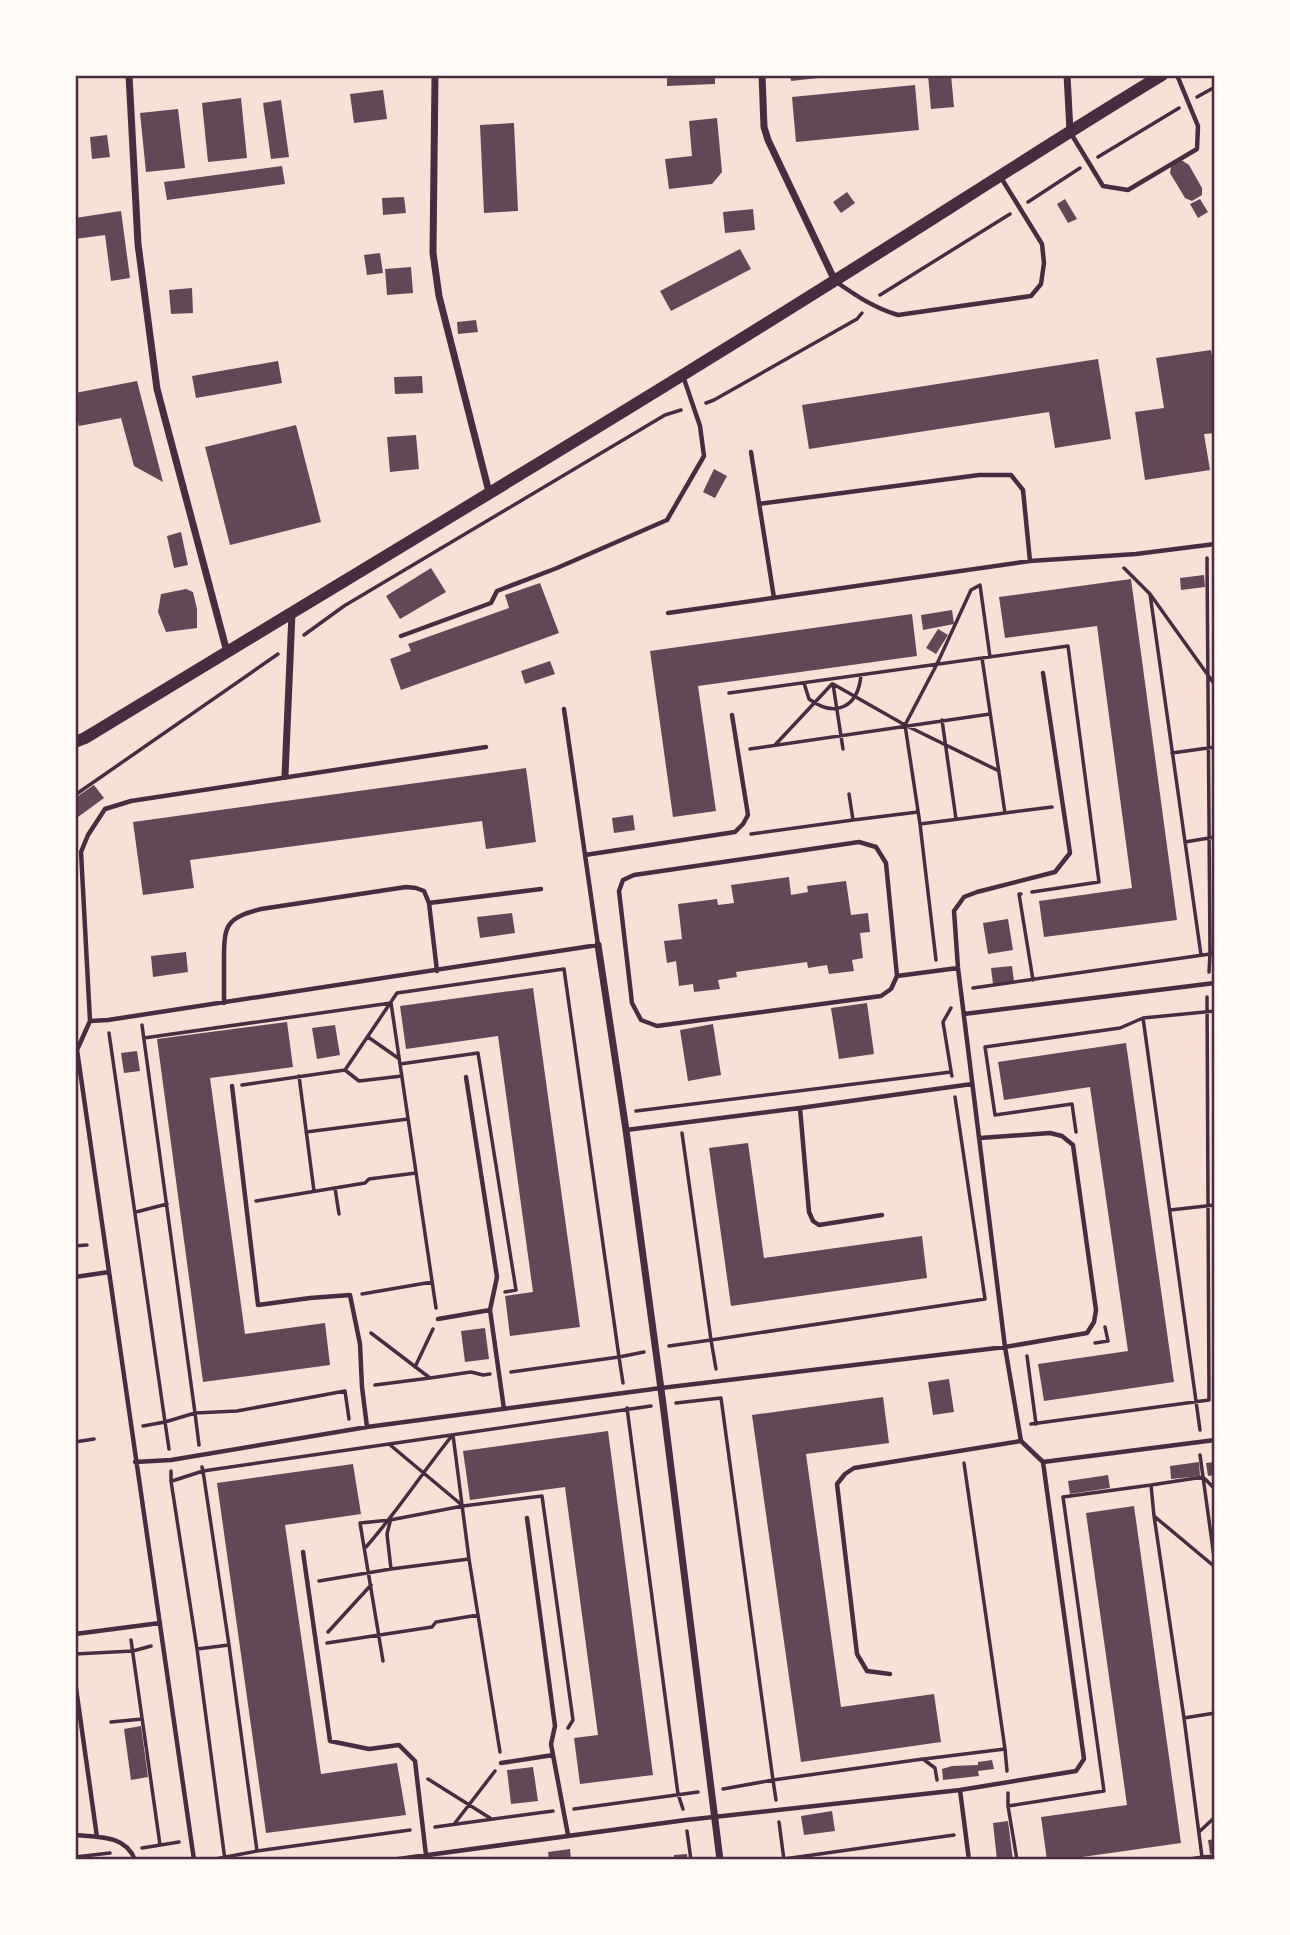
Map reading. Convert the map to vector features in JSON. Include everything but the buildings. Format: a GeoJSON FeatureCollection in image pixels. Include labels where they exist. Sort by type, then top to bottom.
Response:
{"type":"FeatureCollection","features":[{"type":"Feature","properties":{"kind":"street"},"geometry":{"type":"LineString","coordinates":[[129,75],[138,244],[158,389],[227,652]]}},
{"type":"Feature","properties":{"kind":"street"},"geometry":{"type":"LineString","coordinates":[[435,75],[435,274],[489,492]]}},
{"type":"Feature","properties":{"kind":"street"},"geometry":{"type":"LineString","coordinates":[[762,75],[764,127],[835,281]]}},
{"type":"Feature","properties":{"kind":"street"},"geometry":{"type":"LineString","coordinates":[[1068,75],[1070,131]]}},
{"type":"Feature","properties":{"kind":"street"},"geometry":{"type":"LineString","coordinates":[[78,740],[682,375],[1162,75]]}},
{"type":"Feature","properties":{"kind":"street"},"geometry":{"type":"LineString","coordinates":[[285,776],[292,613]]}},
{"type":"Feature","properties":{"kind":"street"},"geometry":{"type":"LineString","coordinates":[[598,945],[661,1388],[720,1860]]}},
{"type":"Feature","properties":{"kind":"lane"},"geometry":{"type":"LineString","coordinates":[[1070,131],[1103,186],[1128,190],[1197,149],[1198,126],[1177,75]]}},
{"type":"Feature","properties":{"kind":"lane"},"geometry":{"type":"LineString","coordinates":[[835,281],[871,304],[898,315],[1031,296],[1041,284],[1044,263],[1042,244],[999,175]]}},
{"type":"Feature","properties":{"kind":"lane"},"geometry":{"type":"LineString","coordinates":[[401,636],[491,603],[496,591],[557,568],[667,520],[705,456],[701,426],[682,375]]}},
{"type":"Feature","properties":{"kind":"lane"},"geometry":{"type":"LineString","coordinates":[[751,452],[774,598]]}},
{"type":"Feature","properties":{"kind":"lane"},"geometry":{"type":"LineString","coordinates":[[760,504],[979,475],[1011,475],[1023,490],[1030,561]]}},
{"type":"Feature","properties":{"kind":"lane"},"geometry":{"type":"LineString","coordinates":[[668,613],[1030,561],[1113,556],[1215,544]]}},
{"type":"Feature","properties":{"kind":"lane"},"geometry":{"type":"LineString","coordinates":[[391,1860],[714,1817],[960,1790],[1076,1771],[1084,1759],[1044,1462],[1021,1441],[1005,1348],[958,968],[954,911],[964,898],[977,892],[1055,872],[1070,853],[1043,673]]}},
{"type":"Feature","properties":{"kind":"lane"},"geometry":{"type":"LineString","coordinates":[[90,1021],[598,945],[565,709]]}},
{"type":"Feature","properties":{"kind":"lane"},"geometry":{"type":"LineString","coordinates":[[585,855],[735,832],[748,815],[732,715]]}},
{"type":"Feature","properties":{"kind":"lane"},"geometry":{"type":"LineString","coordinates":[[194,1860],[77,1050],[90,1021],[78,854],[105,809],[131,801],[486,747]]}},
{"type":"Feature","properties":{"kind":"lane"},"geometry":{"type":"LineString","coordinates":[[859,842],[876,848],[886,863],[897,976],[891,989],[881,996],[657,1026],[641,1020],[632,1003],[619,891],[624,880],[634,875],[859,842]]}},
{"type":"Feature","properties":{"kind":"lane"},"geometry":{"type":"LineString","coordinates":[[224,1003],[224,933],[232,921],[243,914],[261,909],[406,887],[424,891],[429,904],[437,971]]}},
{"type":"Feature","properties":{"kind":"lane"},"geometry":{"type":"LineString","coordinates":[[429,904],[541,889]]}},
{"type":"Feature","properties":{"kind":"lane"},"geometry":{"type":"LineString","coordinates":[[897,976],[958,968]]}},
{"type":"Feature","properties":{"kind":"lane"},"geometry":{"type":"LineString","coordinates":[[964,1014],[1215,983]]}},
{"type":"Feature","properties":{"kind":"lane"},"geometry":{"type":"LineString","coordinates":[[466,1077],[497,1277],[490,1310],[505,1409]]}},
{"type":"Feature","properties":{"kind":"lane"},"geometry":{"type":"LineString","coordinates":[[626,1130],[972,1084]]}},
{"type":"Feature","properties":{"kind":"lane"},"geometry":{"type":"LineString","coordinates":[[232,1086],[258,1305],[350,1296],[360,1344],[367,1427]]}},
{"type":"Feature","properties":{"kind":"lane"},"geometry":{"type":"LineString","coordinates":[[800,1108],[809,1212],[813,1221],[819,1225],[882,1214]]}},
{"type":"Feature","properties":{"kind":"lane"},"geometry":{"type":"LineString","coordinates":[[135,1462],[171,1460],[367,1427],[661,1388],[1005,1348],[1087,1333],[1094,1322],[1096,1310],[1073,1145],[1062,1136],[1051,1133],[980,1138]]}},
{"type":"Feature","properties":{"kind":"lane"},"geometry":{"type":"LineString","coordinates":[[75,1277],[109,1272]]}},
{"type":"Feature","properties":{"kind":"lane"},"geometry":{"type":"LineString","coordinates":[[438,1319],[490,1310]]}},
{"type":"Feature","properties":{"kind":"lane"},"geometry":{"type":"LineString","coordinates":[[1044,1462],[1215,1440]]}},
{"type":"Feature","properties":{"kind":"lane"},"geometry":{"type":"LineString","coordinates":[[890,1674],[867,1671],[857,1654],[837,1484],[845,1474],[855,1468],[1021,1441]]}},
{"type":"Feature","properties":{"kind":"lane"},"geometry":{"type":"LineString","coordinates":[[527,1518],[555,1726],[551,1744],[568,1835]]}},
{"type":"Feature","properties":{"kind":"lane"},"geometry":{"type":"LineString","coordinates":[[303,1552],[330,1741],[369,1749],[399,1745],[415,1761],[426,1855]]}},
{"type":"Feature","properties":{"kind":"lane"},"geometry":{"type":"LineString","coordinates":[[75,1634],[160,1623]]}},
{"type":"Feature","properties":{"kind":"lane"},"geometry":{"type":"LineString","coordinates":[[75,1681],[97,1837]]}},
{"type":"Feature","properties":{"kind":"lane"},"geometry":{"type":"LineString","coordinates":[[501,1763],[553,1755]]}},
{"type":"Feature","properties":{"kind":"lane"},"geometry":{"type":"LineString","coordinates":[[960,1790],[970,1860]]}},
{"type":"Feature","properties":{"kind":"lane"},"geometry":{"type":"LineString","coordinates":[[75,1835],[110,1837],[132,1850],[135,1860]]}},
{"type":"Feature","properties":{"kind":"path"},"geometry":{"type":"LineString","coordinates":[[75,794],[344,606],[665,415],[714,401],[857,319],[884,292],[1215,87]]}},
{"type":"Feature","properties":{"kind":"path"},"geometry":{"type":"LineString","coordinates":[[1207,545],[1212,747],[1212,953],[1209,972]]}},
{"type":"Feature","properties":{"kind":"path"},"geometry":{"type":"LineString","coordinates":[[1113,556],[1150,594],[1215,685]]}},
{"type":"Feature","properties":{"kind":"path"},"geometry":{"type":"LineString","coordinates":[[938,971],[919,812],[905,725],[971,590],[980,585],[990,657]]}},
{"type":"Feature","properties":{"kind":"path"},"geometry":{"type":"LineString","coordinates":[[1150,594],[1200,955]]}},
{"type":"Feature","properties":{"kind":"path"},"geometry":{"type":"LineString","coordinates":[[1209,627],[1215,619]]}},
{"type":"Feature","properties":{"kind":"path"},"geometry":{"type":"LineString","coordinates":[[729,693],[832,681],[1068,646],[1099,882],[1019,894],[1032,980]]}},
{"type":"Feature","properties":{"kind":"path"},"geometry":{"type":"LineString","coordinates":[[982,658],[1005,813]]}},
{"type":"Feature","properties":{"kind":"path"},"geometry":{"type":"LineString","coordinates":[[804,683],[809,699],[825,708],[837,709],[856,697],[861,675]]}},
{"type":"Feature","properties":{"kind":"path"},"geometry":{"type":"LineString","coordinates":[[832,681],[905,725],[999,771]]}},
{"type":"Feature","properties":{"kind":"path"},"geometry":{"type":"LineString","coordinates":[[775,745],[832,681]]}},
{"type":"Feature","properties":{"kind":"path"},"geometry":{"type":"LineString","coordinates":[[832,681],[843,749]]}},
{"type":"Feature","properties":{"kind":"path"},"geometry":{"type":"LineString","coordinates":[[738,751],[990,714]]}},
{"type":"Feature","properties":{"kind":"path"},"geometry":{"type":"LineString","coordinates":[[942,720],[956,820]]}},
{"type":"Feature","properties":{"kind":"path"},"geometry":{"type":"LineString","coordinates":[[1172,753],[1212,747]]}},
{"type":"Feature","properties":{"kind":"path"},"geometry":{"type":"LineString","coordinates":[[849,794],[853,820]]}},
{"type":"Feature","properties":{"kind":"path"},"geometry":{"type":"LineString","coordinates":[[920,824],[1063,806]]}},
{"type":"Feature","properties":{"kind":"path"},"geometry":{"type":"LineString","coordinates":[[735,832],[746,834],[919,812]]}},
{"type":"Feature","properties":{"kind":"path"},"geometry":{"type":"LineString","coordinates":[[1185,842],[1212,837]]}},
{"type":"Feature","properties":{"kind":"path"},"geometry":{"type":"LineString","coordinates":[[951,1072],[943,1022],[961,990],[1212,953]]}},
{"type":"Feature","properties":{"kind":"path"},"geometry":{"type":"LineString","coordinates":[[345,1070],[397,993],[564,969],[622,1378]]}},
{"type":"Feature","properties":{"kind":"path"},"geometry":{"type":"LineString","coordinates":[[1018,1426],[1212,1400],[1212,1205],[1207,999]]}},
{"type":"Feature","properties":{"kind":"path"},"geometry":{"type":"LineString","coordinates":[[144,1038],[391,1003]]}},
{"type":"Feature","properties":{"kind":"path"},"geometry":{"type":"LineString","coordinates":[[391,1003],[438,1319],[415,1367]]}},
{"type":"Feature","properties":{"kind":"path"},"geometry":{"type":"LineString","coordinates":[[140,1014],[257,1850]]}},
{"type":"Feature","properties":{"kind":"path"},"geometry":{"type":"LineString","coordinates":[[1143,1018],[1200,1428]]}},
{"type":"Feature","properties":{"kind":"path"},"geometry":{"type":"LineString","coordinates":[[108,1020],[168,1447]]}},
{"type":"Feature","properties":{"kind":"path"},"geometry":{"type":"LineString","coordinates":[[369,1037],[399,1059]]}},
{"type":"Feature","properties":{"kind":"path"},"geometry":{"type":"LineString","coordinates":[[232,1086],[345,1070],[359,1081],[402,1076]]}},
{"type":"Feature","properties":{"kind":"path"},"geometry":{"type":"LineString","coordinates":[[299,1076],[314,1191]]}},
{"type":"Feature","properties":{"kind":"path"},"geometry":{"type":"LineString","coordinates":[[306,1132],[408,1119]]}},
{"type":"Feature","properties":{"kind":"path"},"geometry":{"type":"LineString","coordinates":[[246,1202],[416,1173]]}},
{"type":"Feature","properties":{"kind":"path"},"geometry":{"type":"LineString","coordinates":[[335,1188],[339,1214]]}},
{"type":"Feature","properties":{"kind":"path"},"geometry":{"type":"LineString","coordinates":[[136,1212],[167,1203]]}},
{"type":"Feature","properties":{"kind":"path"},"geometry":{"type":"LineString","coordinates":[[1170,1210],[1212,1205]]}},
{"type":"Feature","properties":{"kind":"path"},"geometry":{"type":"LineString","coordinates":[[75,1246],[86,1245]]}},
{"type":"Feature","properties":{"kind":"path"},"geometry":{"type":"LineString","coordinates":[[350,1296],[432,1282]]}},
{"type":"Feature","properties":{"kind":"path"},"geometry":{"type":"LineString","coordinates":[[356,1322],[429,1378]]}},
{"type":"Feature","properties":{"kind":"path"},"geometry":{"type":"LineString","coordinates":[[671,1346],[711,1340],[721,1398]]}},
{"type":"Feature","properties":{"kind":"path"},"geometry":{"type":"LineString","coordinates":[[132,1428],[195,1413],[237,1411],[362,1387],[471,1372],[483,1375],[619,1357]]}},
{"type":"Feature","properties":{"kind":"path"},"geometry":{"type":"LineString","coordinates":[[345,1391],[353,1449]]}},
{"type":"Feature","properties":{"kind":"path"},"geometry":{"type":"LineString","coordinates":[[628,1409],[682,1809]]}},
{"type":"Feature","properties":{"kind":"path"},"geometry":{"type":"LineString","coordinates":[[171,1481],[203,1471],[453,1435]]}},
{"type":"Feature","properties":{"kind":"path"},"geometry":{"type":"LineString","coordinates":[[366,1546],[390,1520],[453,1435]]}},
{"type":"Feature","properties":{"kind":"path"},"geometry":{"type":"LineString","coordinates":[[453,1435],[469,1559],[501,1763],[453,1824]]}},
{"type":"Feature","properties":{"kind":"path"},"geometry":{"type":"LineString","coordinates":[[75,1441],[94,1439]]}},
{"type":"Feature","properties":{"kind":"path"},"geometry":{"type":"LineString","coordinates":[[390,1444],[463,1506]]}},
{"type":"Feature","properties":{"kind":"path"},"geometry":{"type":"LineString","coordinates":[[962,1450],[1005,1749],[1009,1781],[1008,1806],[1017,1860]]}},
{"type":"Feature","properties":{"kind":"path"},"geometry":{"type":"LineString","coordinates":[[171,1460],[171,1481],[197,1649],[224,1858]]}},
{"type":"Feature","properties":{"kind":"path"},"geometry":{"type":"LineString","coordinates":[[1201,1462],[1215,1565]]}},
{"type":"Feature","properties":{"kind":"path"},"geometry":{"type":"LineString","coordinates":[[1049,1499],[1203,1477]]}},
{"type":"Feature","properties":{"kind":"path"},"geometry":{"type":"LineString","coordinates":[[1203,1477],[1215,1489]]}},
{"type":"Feature","properties":{"kind":"path"},"geometry":{"type":"LineString","coordinates":[[1151,1485],[1202,1857]]}},
{"type":"Feature","properties":{"kind":"path"},"geometry":{"type":"LineString","coordinates":[[383,1661],[366,1546],[360,1523],[463,1506]]}},
{"type":"Feature","properties":{"kind":"path"},"geometry":{"type":"LineString","coordinates":[[1154,1516],[1215,1565]]}},
{"type":"Feature","properties":{"kind":"path"},"geometry":{"type":"LineString","coordinates":[[390,1520],[387,1534],[391,1569]]}},
{"type":"Feature","properties":{"kind":"path"},"geometry":{"type":"LineString","coordinates":[[307,1583],[469,1559]]}},
{"type":"Feature","properties":{"kind":"path"},"geometry":{"type":"LineString","coordinates":[[316,1645],[371,1585]]}},
{"type":"Feature","properties":{"kind":"path"},"geometry":{"type":"LineString","coordinates":[[316,1645],[432,1627],[436,1622],[478,1615]]}},
{"type":"Feature","properties":{"kind":"path"},"geometry":{"type":"LineString","coordinates":[[128,1627],[160,1846]]}},
{"type":"Feature","properties":{"kind":"path"},"geometry":{"type":"LineString","coordinates":[[75,1654],[133,1651],[163,1643]]}},
{"type":"Feature","properties":{"kind":"path"},"geometry":{"type":"LineString","coordinates":[[197,1649],[229,1645]]}},
{"type":"Feature","properties":{"kind":"path"},"geometry":{"type":"LineString","coordinates":[[1184,1718],[1215,1713]]}},
{"type":"Feature","properties":{"kind":"path"},"geometry":{"type":"LineString","coordinates":[[111,1722],[142,1718]]}},
{"type":"Feature","properties":{"kind":"path"},"geometry":{"type":"LineString","coordinates":[[776,1797],[774,1780],[1005,1749]]}},
{"type":"Feature","properties":{"kind":"path"},"geometry":{"type":"LineString","coordinates":[[923,1759],[935,1768],[938,1793]]}},
{"type":"Feature","properties":{"kind":"path"},"geometry":{"type":"LineString","coordinates":[[416,1772],[492,1819]]}},
{"type":"Feature","properties":{"kind":"path"},"geometry":{"type":"LineString","coordinates":[[779,1817],[784,1860],[966,1833]]}},
{"type":"Feature","properties":{"kind":"path"},"geometry":{"type":"LineString","coordinates":[[1199,1832],[1215,1817]]}},
{"type":"Feature","properties":{"kind":"path"},"geometry":{"type":"LineString","coordinates":[[687,1830],[691,1860]]}},
{"type":"Feature","properties":{"kind":"path"},"geometry":{"type":"LineString","coordinates":[[210,1860],[257,1850],[408,1831]]}},
{"type":"Feature","properties":{"kind":"path"},"geometry":{"type":"LineString","coordinates":[[1184,1860],[1215,1856]]}}]}
